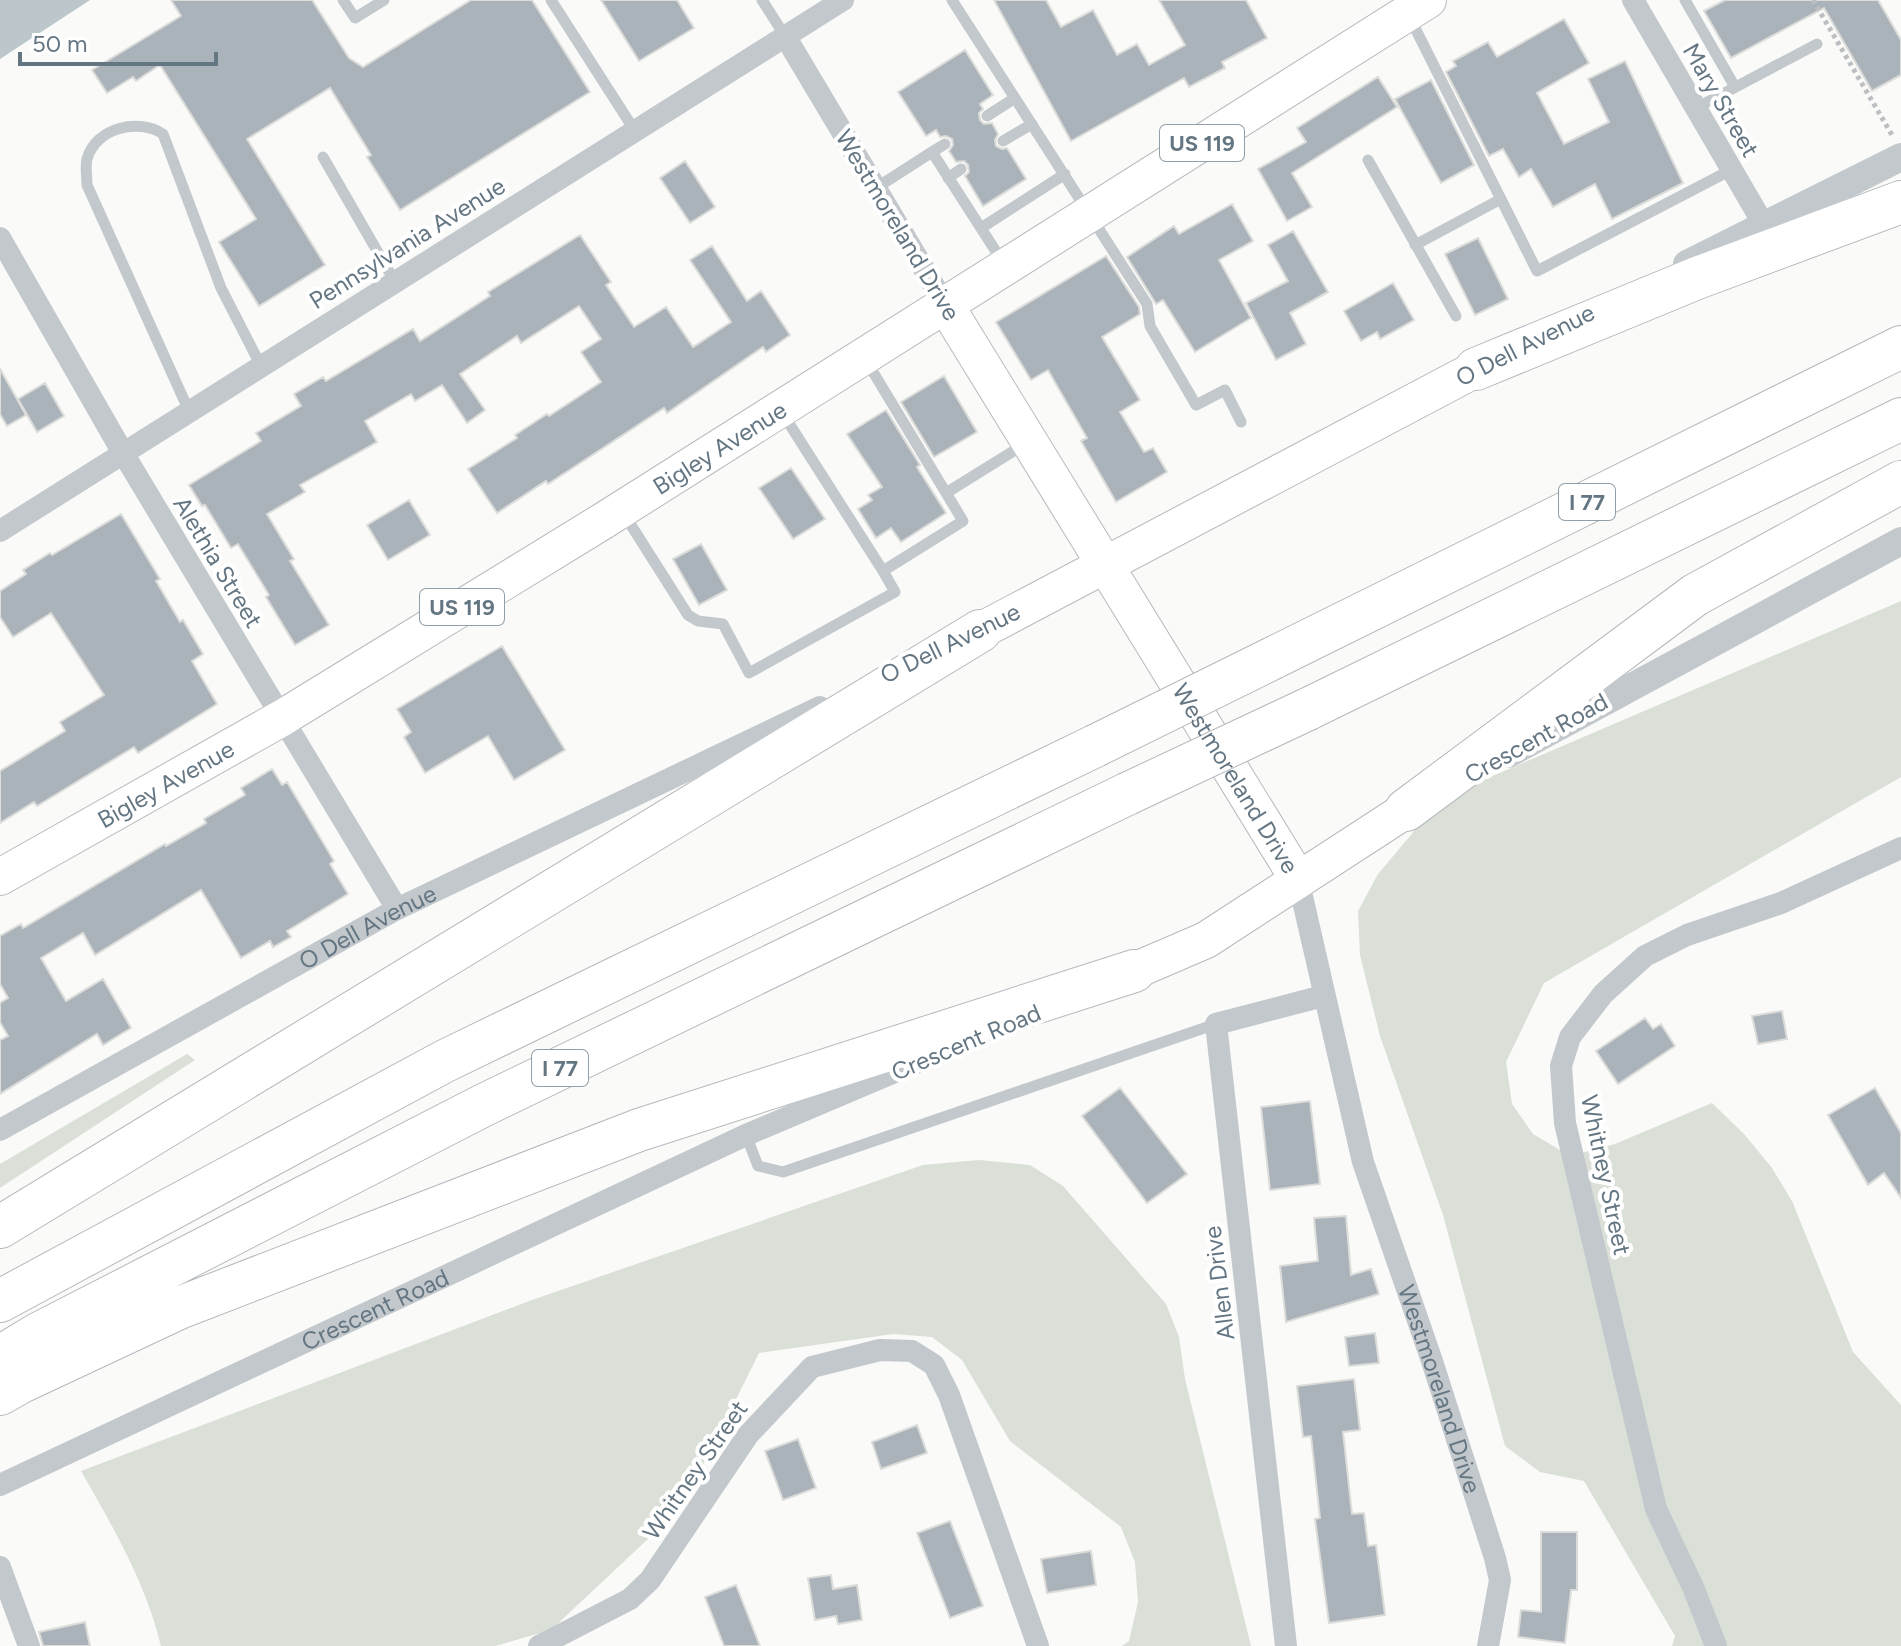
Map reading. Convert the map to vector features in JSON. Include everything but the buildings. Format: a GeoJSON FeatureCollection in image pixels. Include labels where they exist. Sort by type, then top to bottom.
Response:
{"type":"FeatureCollection","features":[{"type":"Feature","properties":{"kind":"highway"},"geometry":{"type":"LineString","coordinates":[[1476,369],[1697,278],[1901,202]]}},
{"type":"Feature","properties":{"kind":"highway","name":"I 77"},"geometry":{"type":"LineString","coordinates":[[0,1301],[445,1061],[1095,746],[1901,347]]}},
{"type":"Feature","properties":{"kind":"highway","name":"I 77"},"geometry":{"type":"LineString","coordinates":[[7,1377],[38,1334],[484,1105],[1308,709],[1901,419]]}},
{"type":"Feature","properties":{"kind":"highway"},"geometry":{"type":"LineString","coordinates":[[1406,810],[1695,595],[1901,482]]}},
{"type":"Feature","properties":{"kind":"highway"},"geometry":{"type":"LineString","coordinates":[[0,1227],[980,631]]}},
{"type":"Feature","properties":{"kind":"highway"},"geometry":{"type":"LineString","coordinates":[[7,1377],[639,1130],[1134,971]]}},
{"type":"Feature","properties":{"kind":"main road","name":"Bigley Avenue"},"geometry":{"type":"LineString","coordinates":[[0,877],[282,718],[621,510],[1418,6]]}},
{"type":"Feature","properties":{"kind":"main road","name":"Westmoreland Drive"},"geometry":{"type":"LineString","coordinates":[[946,306],[1298,879]]}},
{"type":"Feature","properties":{"kind":"main road","name":"O Dell Avenue"},"geometry":{"type":"LineString","coordinates":[[980,631],[1476,369]]}},
{"type":"Feature","properties":{"kind":"main road","name":"Crescent Road"},"geometry":{"type":"LineString","coordinates":[[1134,971],[1206,940],[1406,810]]}},
{"type":"Feature","properties":{"kind":"street","name":"Pennsylvania Avenue"},"geometry":{"type":"LineString","coordinates":[[0,531],[843,0]]}},
{"type":"Feature","properties":{"kind":"street","name":"Mary Street"},"geometry":{"type":"LineString","coordinates":[[1633,0],[1764,225]]}},
{"type":"Feature","properties":{"kind":"street","name":"Westmoreland Drive"},"geometry":{"type":"LineString","coordinates":[[785,36],[946,306]]}},
{"type":"Feature","properties":{"kind":"street","name":"O Dell Avenue"},"geometry":{"type":"LineString","coordinates":[[1476,369],[1764,225],[1898,148]]}},
{"type":"Feature","properties":{"kind":"street","name":"Alethia Street"},"geometry":{"type":"LineString","coordinates":[[0,238],[123,453],[397,909]]}},
{"type":"Feature","properties":{"kind":"street","name":"Crescent Road"},"geometry":{"type":"LineString","coordinates":[[1406,810],[1901,541]]}},
{"type":"Feature","properties":{"kind":"street","name":"O Dell Avenue"},"geometry":{"type":"LineString","coordinates":[[0,1130],[397,909],[980,631]]}},
{"type":"Feature","properties":{"kind":"street","name":"Whitney Street"},"geometry":{"type":"LineString","coordinates":[[1716,1646],[1693,1587],[1656,1509],[1565,1123],[1561,1066],[1570,1037],[1578,1026],[1603,994],[1645,956],[1687,935],[1781,903],[1901,848]]}},
{"type":"Feature","properties":{"kind":"street","name":"Westmoreland Drive"},"geometry":{"type":"LineString","coordinates":[[1298,879],[1363,1162],[1432,1361],[1495,1558],[1500,1580],[1488,1646]]}},
{"type":"Feature","properties":{"kind":"street","name":"Crescent Road"},"geometry":{"type":"LineString","coordinates":[[0,1485],[746,1135],[1134,971]]}},
{"type":"Feature","properties":{"kind":"street"},"geometry":{"type":"LineString","coordinates":[[1216,1024],[1323,996]]}},
{"type":"Feature","properties":{"kind":"street","name":"Allen Drive"},"geometry":{"type":"LineString","coordinates":[[1216,1024],[1286,1646]]}},
{"type":"Feature","properties":{"kind":"street","name":"Whitney Street"},"geometry":{"type":"LineString","coordinates":[[539,1646],[630,1599],[650,1580],[748,1435],[812,1367],[880,1350],[912,1351],[934,1365],[949,1395],[1038,1646]]}},
{"type":"Feature","properties":{"kind":"street"},"geometry":{"type":"LineString","coordinates":[[0,1567],[29,1646]]}},
{"type":"Feature","properties":{"kind":"lane"},"geometry":{"type":"LineString","coordinates":[[343,0],[355,18],[384,0]]}},
{"type":"Feature","properties":{"kind":"lane"},"geometry":{"type":"LineString","coordinates":[[551,0],[635,131]]}},
{"type":"Feature","properties":{"kind":"lane"},"geometry":{"type":"LineString","coordinates":[[762,0],[785,36]]}},
{"type":"Feature","properties":{"kind":"lane"},"geometry":{"type":"LineString","coordinates":[[952,0],[1147,304],[1150,326],[1196,405],[1225,390],[1241,422]]}},
{"type":"Feature","properties":{"kind":"lane"},"geometry":{"type":"LineString","coordinates":[[1685,0],[1735,87]]}},
{"type":"Feature","properties":{"kind":"lane"},"geometry":{"type":"LineString","coordinates":[[1418,6],[1501,199],[1537,271],[1731,170]]}},
{"type":"Feature","properties":{"kind":"lane"},"geometry":{"type":"LineString","coordinates":[[1696,108],[1817,44]]}},
{"type":"Feature","properties":{"kind":"lane"},"geometry":{"type":"LineString","coordinates":[[987,116],[1015,98]]}},
{"type":"Feature","properties":{"kind":"lane"},"geometry":{"type":"LineString","coordinates":[[1003,141],[1032,124]]}},
{"type":"Feature","properties":{"kind":"lane"},"geometry":{"type":"LineString","coordinates":[[189,411],[87,185],[87,158],[100,139],[122,126],[152,127],[163,134],[221,288],[261,366]]}},
{"type":"Feature","properties":{"kind":"lane"},"geometry":{"type":"LineString","coordinates":[[876,188],[945,144]]}},
{"type":"Feature","properties":{"kind":"lane"},"geometry":{"type":"LineString","coordinates":[[932,152],[1007,268]]}},
{"type":"Feature","properties":{"kind":"lane"},"geometry":{"type":"LineString","coordinates":[[323,157],[395,282]]}},
{"type":"Feature","properties":{"kind":"lane"},"geometry":{"type":"LineString","coordinates":[[1368,160],[1456,316]]}},
{"type":"Feature","properties":{"kind":"lane"},"geometry":{"type":"LineString","coordinates":[[948,178],[961,169]]}},
{"type":"Feature","properties":{"kind":"lane"},"geometry":{"type":"LineString","coordinates":[[981,228],[1065,174]]}},
{"type":"Feature","properties":{"kind":"lane"},"geometry":{"type":"LineString","coordinates":[[1415,245],[1501,199]]}},
{"type":"Feature","properties":{"kind":"lane"},"geometry":{"type":"LineString","coordinates":[[864,357],[963,521],[883,571]]}},
{"type":"Feature","properties":{"kind":"lane"},"geometry":{"type":"LineString","coordinates":[[621,510],[688,615],[698,621],[723,624],[749,673],[895,592],[780,410]]}},
{"type":"Feature","properties":{"kind":"lane"},"geometry":{"type":"LineString","coordinates":[[946,493],[1029,442]]}},
{"type":"Feature","properties":{"kind":"lane"},"geometry":{"type":"LineString","coordinates":[[746,1135],[758,1166],[783,1172],[1216,1024]]}},
{"type":"Feature","properties":{"kind":"path"},"geometry":{"type":"LineString","coordinates":[[1813,0],[1898,148]]}},
{"type":"Feature","properties":{"kind":"shaded area"},"geometry":{"type":"Polygon","coordinates":[[[0,0],[90,0],[0,59],[0,0]]]}},
{"type":"Feature","properties":{"kind":"shaded area"},"geometry":{"type":"Polygon","coordinates":[[[1901,601],[1901,777],[1544,983],[1506,1062],[1512,1104],[1533,1134],[1570,1156],[1615,1144],[1712,1103],[1744,1134],[1772,1168],[1792,1201],[1853,1352],[1901,1405],[1901,1646],[1672,1646],[1675,1636],[1584,1481],[1540,1472],[1505,1446],[1443,1215],[1380,1036],[1360,955],[1358,911],[1378,874],[1432,810],[1469,786],[1901,601]]]}},
{"type":"Feature","properties":{"kind":"shaded area"},"geometry":{"type":"Polygon","coordinates":[[[187,1054],[195,1060],[0,1188],[0,1164],[187,1054]]]}},
{"type":"Feature","properties":{"kind":"shaded area"},"geometry":{"type":"Polygon","coordinates":[[[979,1160],[1030,1165],[1063,1186],[1166,1304],[1179,1337],[1185,1379],[1251,1646],[1122,1646],[1129,1641],[1138,1602],[1135,1562],[1121,1527],[1010,1441],[962,1360],[932,1337],[893,1334],[759,1353],[683,1506],[551,1630],[495,1646],[161,1646],[138,1578],[81,1471],[532,1300],[923,1165],[979,1160]]]}}]}
